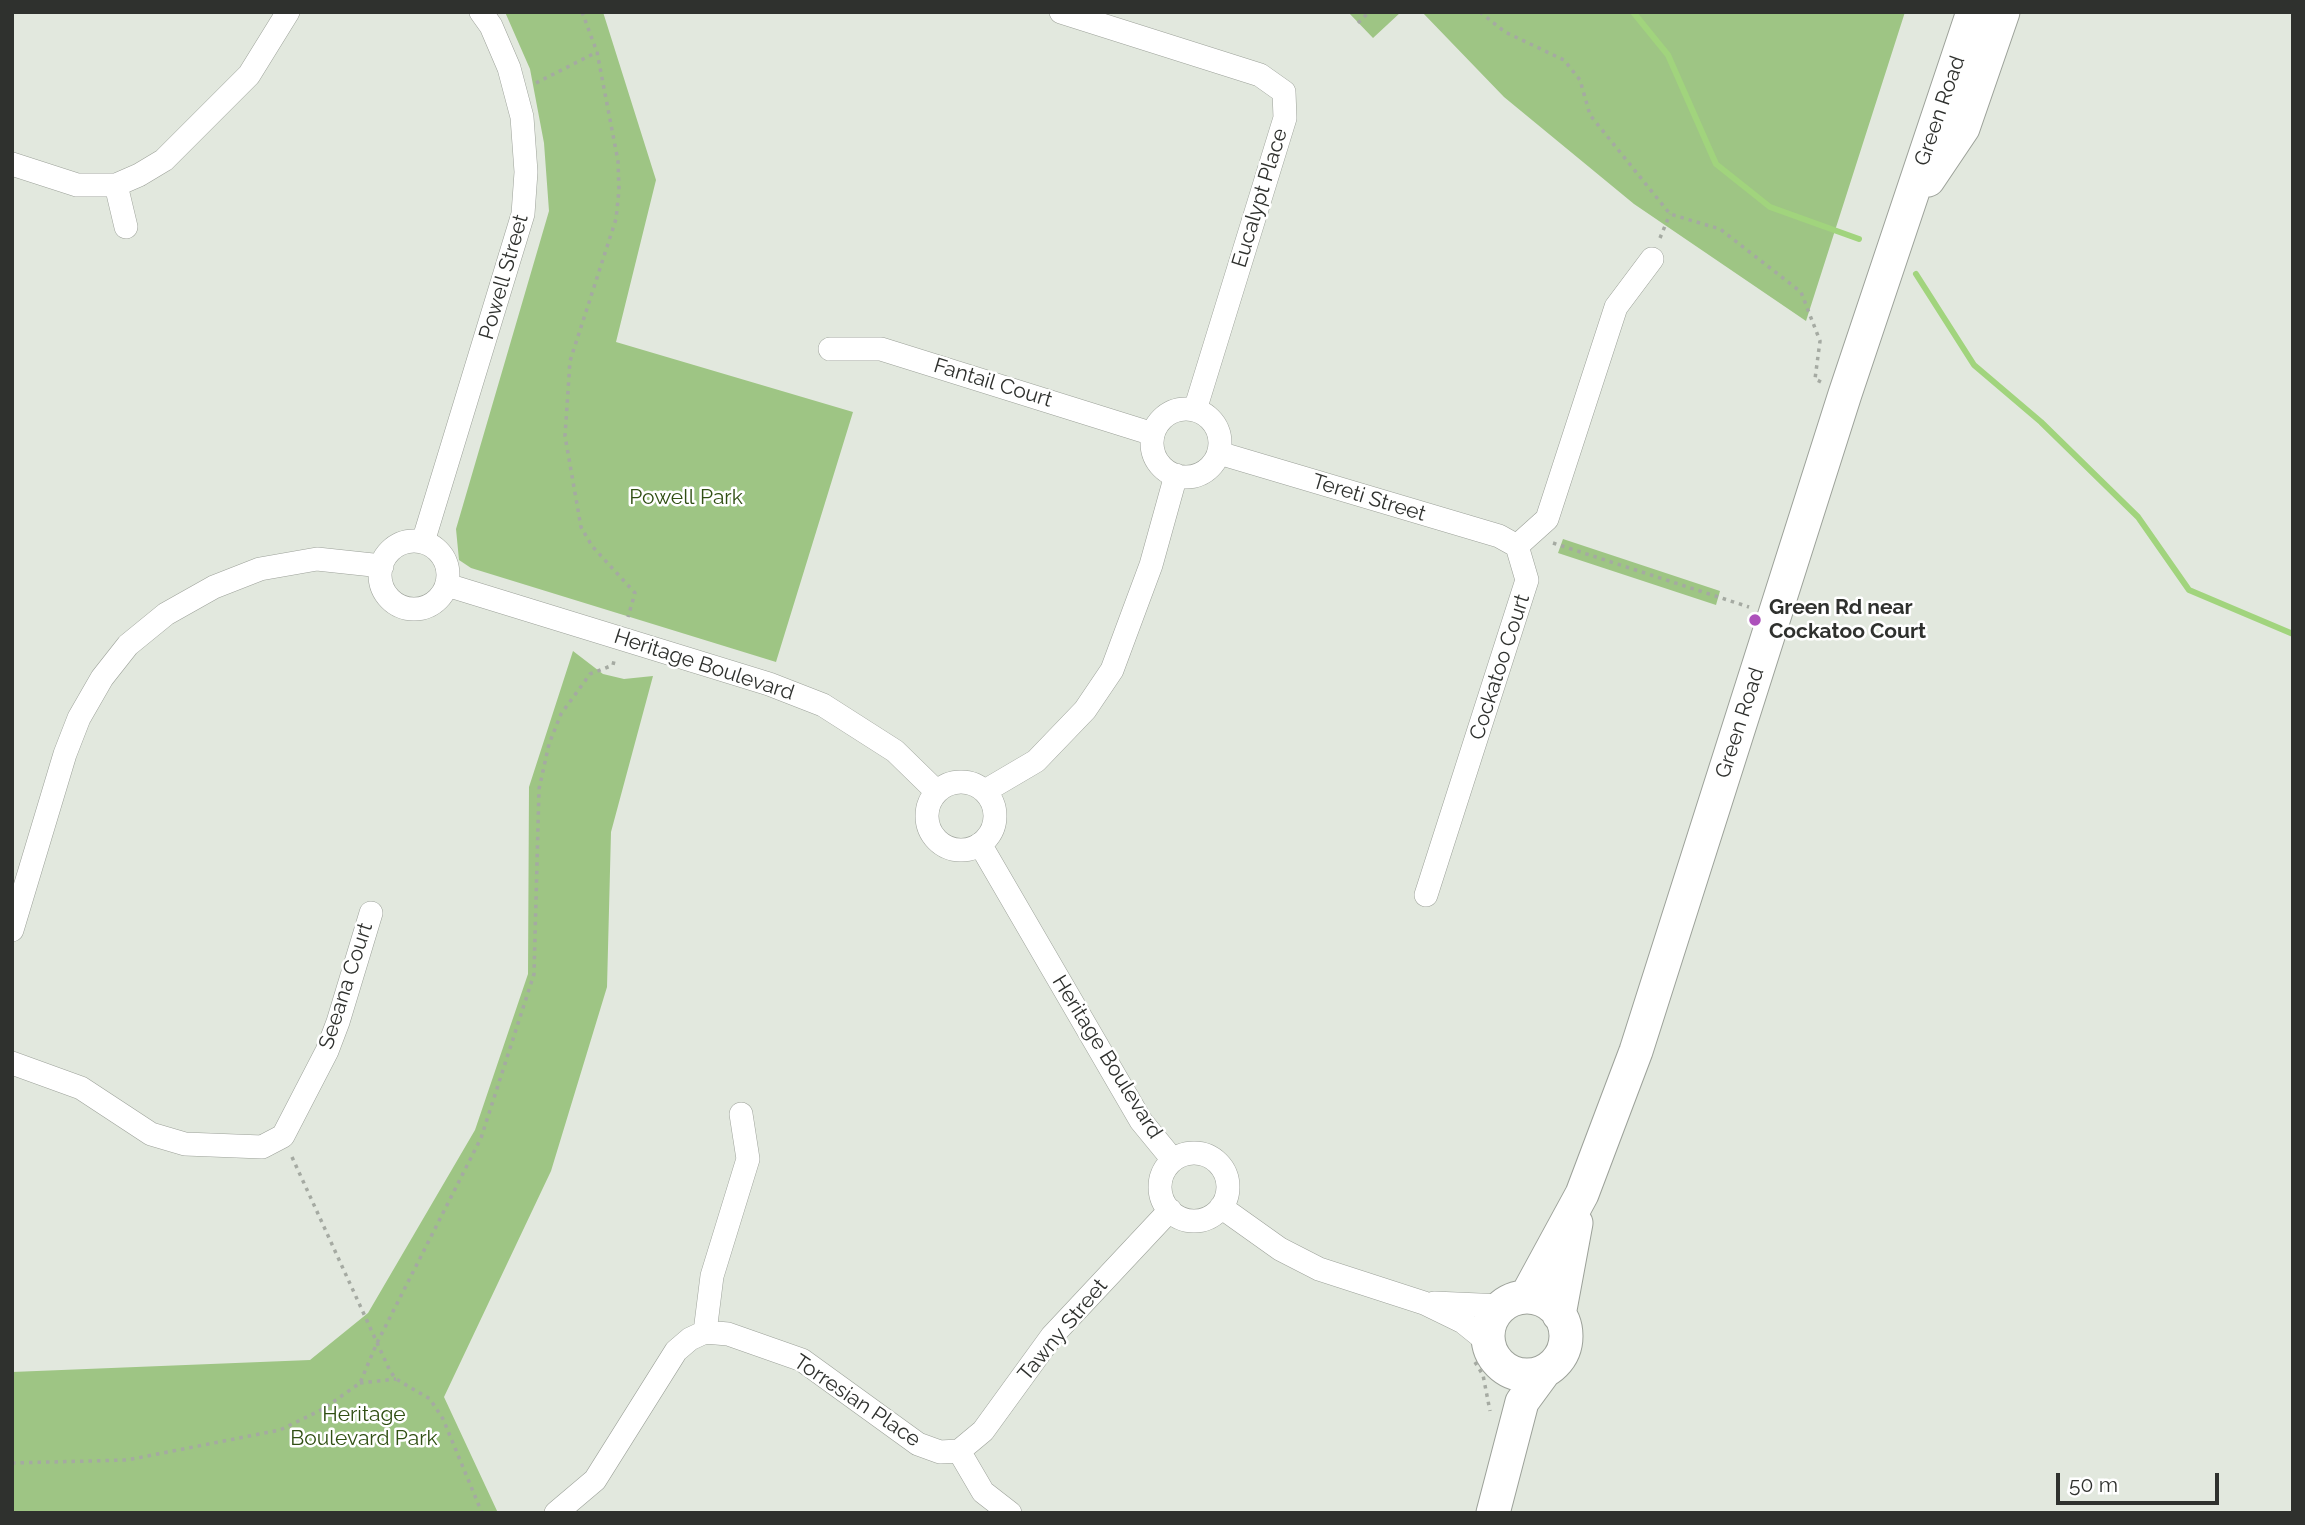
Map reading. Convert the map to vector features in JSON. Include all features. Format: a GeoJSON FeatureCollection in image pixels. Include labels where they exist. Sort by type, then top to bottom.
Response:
{"type":"FeatureCollection","features":[{"type":"Feature","properties":{"kind":"street"},"geometry":{"type":"LineString","coordinates":[[12,164],[77,185],[116,185],[164,160],[249,75],[288,12]]}},
{"type":"Feature","properties":{"kind":"street","name":"Powell Street"},"geometry":{"type":"LineString","coordinates":[[423,542],[523,214],[526,172],[522,117],[516,91],[491,26],[481,12]]}},
{"type":"Feature","properties":{"kind":"street","name":"Eucalypt Place"},"geometry":{"type":"LineString","coordinates":[[1061,12],[1260,75],[1284,92],[1284,118],[1195,410]]}},
{"type":"Feature","properties":{"kind":"street","name":"Green Road"},"geometry":{"type":"LineString","coordinates":[[1559,1315],[1582,1194],[1636,1051],[1845,394],[1973,12]]}},
{"type":"Feature","properties":{"kind":"street","name":"Green Road"},"geometry":{"type":"LineString","coordinates":[[1907,211],[1963,128],[2003,12]]}},
{"type":"Feature","properties":{"kind":"street"},"geometry":{"type":"LineString","coordinates":[[116,185],[126,227]]}},
{"type":"Feature","properties":{"kind":"street"},"geometry":{"type":"LineString","coordinates":[[1517,546],[1547,519],[1616,307],[1652,259]]}},
{"type":"Feature","properties":{"kind":"street","name":"Fantail Court"},"geometry":{"type":"LineString","coordinates":[[830,349],[881,349],[1153,434]]}},
{"type":"Feature","properties":{"kind":"street"},"geometry":{"type":"LineString","coordinates":[[1195,410],[1205,414],[1218,431],[1219,453],[1205,471],[1195,476],[1176,475],[1162,467],[1156,457],[1153,434],[1165,416],[1174,411],[1195,410]]}},
{"type":"Feature","properties":{"kind":"street","name":"Tereti Street"},"geometry":{"type":"LineString","coordinates":[[1219,453],[1499,536],[1517,546]]}},
{"type":"Feature","properties":{"kind":"street"},"geometry":{"type":"LineString","coordinates":[[985,791],[1036,761],[1085,710],[1112,670],[1151,565],[1176,475]]}},
{"type":"Feature","properties":{"kind":"street"},"geometry":{"type":"LineString","coordinates":[[423,542],[441,553],[446,563],[447,585],[442,595],[422,608],[400,606],[383,589],[382,566],[386,556],[402,543],[423,542]]}},
{"type":"Feature","properties":{"kind":"street","name":"Cockatoo Court"},"geometry":{"type":"LineString","coordinates":[[1426,895],[1527,580],[1517,546]]}},
{"type":"Feature","properties":{"kind":"street"},"geometry":{"type":"LineString","coordinates":[[12,930],[65,754],[79,718],[102,678],[128,645],[166,614],[214,587],[260,569],[317,559],[382,566]]}},
{"type":"Feature","properties":{"kind":"street","name":"Heritage Boulevard"},"geometry":{"type":"LineString","coordinates":[[447,585],[769,684],[823,705],[895,751],[937,792]]}},
{"type":"Feature","properties":{"kind":"street"},"geometry":{"type":"LineString","coordinates":[[955,782],[976,785],[985,791],[995,810],[995,822],[980,844],[968,849],[950,848],[932,834],[927,811],[937,792],[955,782]]}},
{"type":"Feature","properties":{"kind":"street","name":"Heritage Boulevard"},"geometry":{"type":"LineString","coordinates":[[980,844],[1142,1121],[1173,1160]]}},
{"type":"Feature","properties":{"kind":"street","name":"Seeana Court"},"geometry":{"type":"LineString","coordinates":[[283,1136],[338,1023],[371,913]]}},
{"type":"Feature","properties":{"kind":"street"},"geometry":{"type":"LineString","coordinates":[[12,1063],[80,1088],[151,1134],[185,1144],[262,1147],[283,1136]]}},
{"type":"Feature","properties":{"kind":"street"},"geometry":{"type":"LineString","coordinates":[[556,1513],[594,1480],[676,1351],[690,1339],[705,1332],[712,1276],[748,1159],[741,1114]]}},
{"type":"Feature","properties":{"kind":"street"},"geometry":{"type":"LineString","coordinates":[[1193,1153],[1213,1158],[1221,1165],[1228,1185],[1222,1207],[1213,1215],[1191,1220],[1170,1210],[1161,1190],[1161,1178],[1173,1160],[1193,1153]]}},
{"type":"Feature","properties":{"kind":"street","name":"Green Road"},"geometry":{"type":"LineString","coordinates":[[1515,1301],[1582,1194]]}},
{"type":"Feature","properties":{"kind":"street"},"geometry":{"type":"LineString","coordinates":[[1222,1207],[1280,1250],[1319,1269],[1424,1303],[1463,1322],[1486,1353],[1505,1398],[1505,1470]]}},
{"type":"Feature","properties":{"kind":"street","name":"Tawny Street"},"geometry":{"type":"LineString","coordinates":[[959,1451],[983,1431],[1052,1336],[1170,1210]]}},
{"type":"Feature","properties":{"kind":"street"},"geometry":{"type":"LineString","coordinates":[[1424,1303],[1539,1299],[1559,1315],[1566,1340],[1562,1353],[1544,1371],[1521,1402],[1493,1513]]}},
{"type":"Feature","properties":{"kind":"street"},"geometry":{"type":"LineString","coordinates":[[1486,1353],[1491,1322],[1515,1301]]}},
{"type":"Feature","properties":{"kind":"street","name":"Torresian Place"},"geometry":{"type":"LineString","coordinates":[[705,1332],[728,1334],[802,1360],[918,1444],[940,1452],[959,1451]]}},
{"type":"Feature","properties":{"kind":"street"},"geometry":{"type":"LineString","coordinates":[[1486,1353],[1520,1375],[1544,1371]]}},
{"type":"Feature","properties":{"kind":"street"},"geometry":{"type":"LineString","coordinates":[[959,1451],[982,1492],[1010,1513]]}},
{"type":"Feature","properties":{"kind":"path"},"geometry":{"type":"LineString","coordinates":[[360,1383],[376,1345],[481,1138],[534,974],[539,789],[549,744],[561,714],[590,674],[613,665],[635,593],[592,546],[581,527],[565,436],[570,361],[617,219],[620,190],[618,161],[597,52],[582,12]]}},
{"type":"Feature","properties":{"kind":"path"},"geometry":{"type":"LineString","coordinates":[[1359,23],[1369,12]]}},
{"type":"Feature","properties":{"kind":"path"},"geometry":{"type":"LineString","coordinates":[[1480,12],[1505,32],[1564,60],[1580,80],[1590,115],[1670,214],[1720,229],[1801,292],[1820,341],[1815,379],[1845,394]]}},
{"type":"Feature","properties":{"kind":"path"},"geometry":{"type":"LineString","coordinates":[[516,91],[597,52]]}},
{"type":"Feature","properties":{"kind":"path"},"geometry":{"type":"LineString","coordinates":[[1652,259],[1670,214]]}},
{"type":"Feature","properties":{"kind":"path"},"geometry":{"type":"LineString","coordinates":[[1537,529],[1563,549],[1774,615]]}},
{"type":"Feature","properties":{"kind":"path"},"geometry":{"type":"LineString","coordinates":[[283,1136],[376,1345],[396,1379],[430,1399],[443,1419],[482,1513]]}},
{"type":"Feature","properties":{"kind":"path"},"geometry":{"type":"LineString","coordinates":[[1486,1353],[1483,1375],[1492,1423]]}},
{"type":"Feature","properties":{"kind":"path"},"geometry":{"type":"LineString","coordinates":[[12,1463],[127,1460],[280,1430],[323,1409],[360,1383],[396,1379]]}},
{"type":"Feature","properties":{"kind":"green space","name":"Powell Park"},"geometry":{"type":"Polygon","coordinates":[[[505,12],[603,12],[656,180],[616,342],[853,412],[776,662],[471,568],[459,560],[456,529],[549,211],[544,143],[530,69],[505,12]]]}},
{"type":"Feature","properties":{"kind":"green space"},"geometry":{"type":"Polygon","coordinates":[[[1348,12],[1401,12],[1373,38],[1348,12]]]}},
{"type":"Feature","properties":{"kind":"green space"},"geometry":{"type":"Polygon","coordinates":[[[1422,12],[1905,12],[1806,321],[1634,204],[1504,97],[1422,12]]]}},
{"type":"Feature","properties":{"kind":"green space"},"geometry":{"type":"Polygon","coordinates":[[[1563,539],[1720,591],[1716,605],[1558,553],[1563,539]]]}},
{"type":"Feature","properties":{"kind":"green space","name":"Heritage Boulevard Park"},"geometry":{"type":"Polygon","coordinates":[[[573,651],[603,674],[624,679],[653,676],[611,832],[607,987],[551,1171],[444,1397],[498,1513],[12,1513],[12,1372],[310,1360],[368,1313],[475,1130],[528,974],[529,787],[573,651]]]}},
{"type":"Feature","properties":{"kind":"waterway"},"geometry":{"type":"LineString","coordinates":[[1633,12],[1668,55],[1716,164],[1770,207],[1859,239]]}},
{"type":"Feature","properties":{"kind":"waterway"},"geometry":{"type":"LineString","coordinates":[[1916,274],[1974,365],[2041,422],[2138,517],[2189,590],[2293,634]]}},
{"type":"Feature","properties":{"kind":"place","name":"Green Rd near Cockatoo Court"},"geometry":{"type":"Point","coordinates":[1755,620]}}]}
